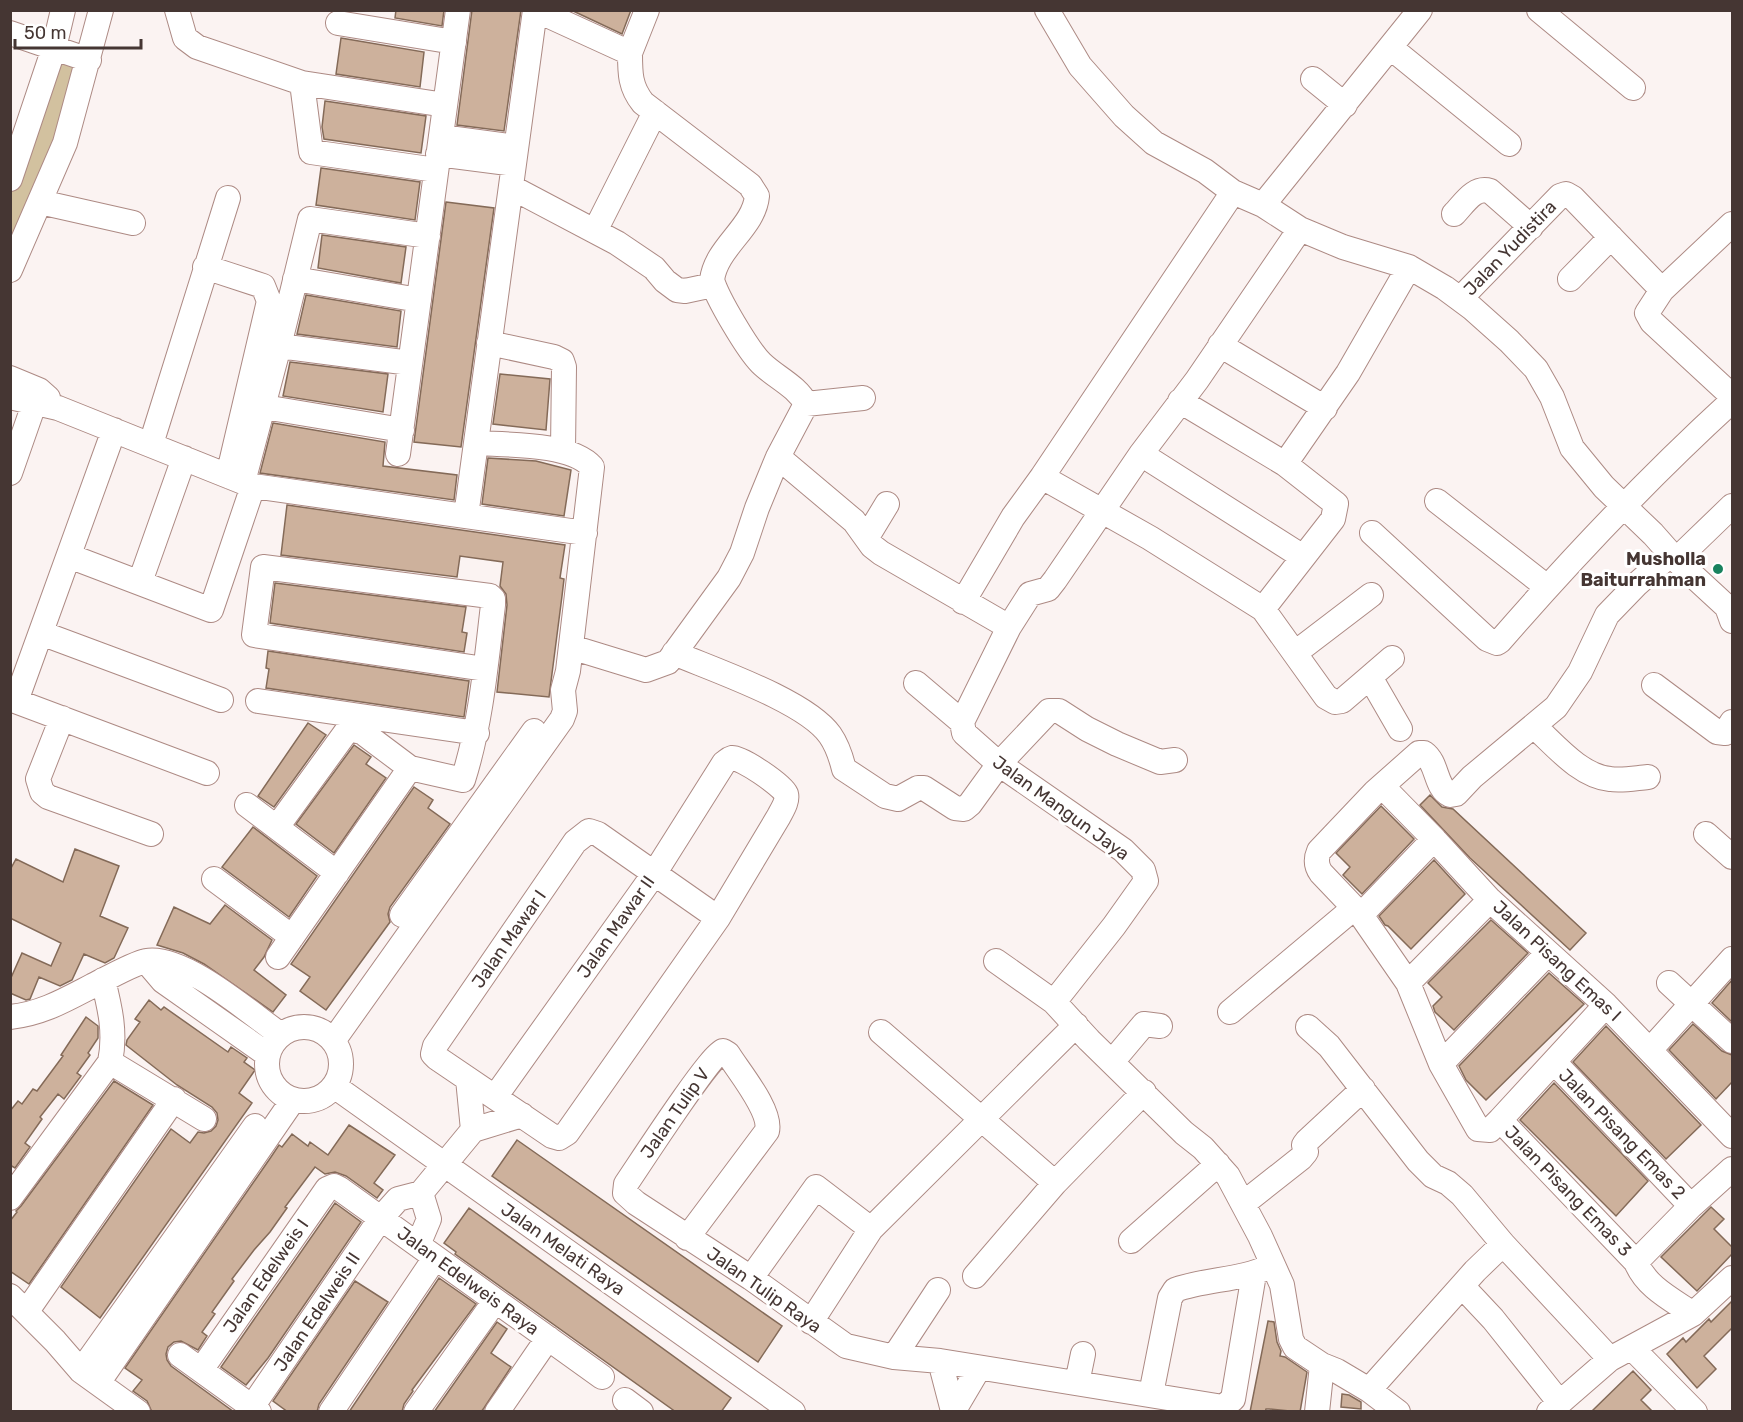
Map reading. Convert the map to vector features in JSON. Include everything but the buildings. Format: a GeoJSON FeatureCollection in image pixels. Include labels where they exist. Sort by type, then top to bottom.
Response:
{"type":"FeatureCollection","features":[{"type":"Feature","properties":{"kind":"street"},"geometry":{"type":"LineString","coordinates":[[10,178],[54,48],[63,10]]}},
{"type":"Feature","properties":{"kind":"street"},"geometry":{"type":"LineString","coordinates":[[10,270],[65,143],[101,10]]}},
{"type":"Feature","properties":{"kind":"street"},"geometry":{"type":"LineString","coordinates":[[177,10],[185,38],[197,47],[302,83],[445,105]]}},
{"type":"Feature","properties":{"kind":"street"},"geometry":{"type":"LineString","coordinates":[[398,454],[458,10]]}},
{"type":"Feature","properties":{"kind":"street"},"geometry":{"type":"LineString","coordinates":[[466,516],[535,10],[630,53]]}},
{"type":"Feature","properties":{"kind":"street"},"geometry":{"type":"LineString","coordinates":[[647,10],[630,53],[631,83],[635,94],[643,104],[750,185],[757,195],[754,209],[717,263],[712,274],[713,285],[752,354],[802,397],[806,404]]}},
{"type":"Feature","properties":{"kind":"street"},"geometry":{"type":"LineString","coordinates":[[1047,10],[1080,66],[1124,116],[1154,143],[1204,171],[1233,192],[1263,206],[1300,229],[1343,247],[1409,267],[1460,299],[1509,341],[1536,369],[1551,397],[1572,448],[1604,488],[1731,610]]}},
{"type":"Feature","properties":{"kind":"street"},"geometry":{"type":"LineString","coordinates":[[1263,206],[1420,10]]}},
{"type":"Feature","properties":{"kind":"street"},"geometry":{"type":"LineString","coordinates":[[1539,10],[1633,88]]}},
{"type":"Feature","properties":{"kind":"street"},"geometry":{"type":"LineString","coordinates":[[338,23],[389,21],[454,42]]}},
{"type":"Feature","properties":{"kind":"street"},"geometry":{"type":"LineString","coordinates":[[10,33],[89,60]]}},
{"type":"Feature","properties":{"kind":"street"},"geometry":{"type":"LineString","coordinates":[[1391,48],[1509,144]]}},
{"type":"Feature","properties":{"kind":"street"},"geometry":{"type":"LineString","coordinates":[[1313,79],[1345,105]]}},
{"type":"Feature","properties":{"kind":"street"},"geometry":{"type":"LineString","coordinates":[[302,83],[311,152],[438,154],[513,166],[596,231],[654,268],[677,290],[685,291],[713,285]]}},
{"type":"Feature","properties":{"kind":"street"},"geometry":{"type":"LineString","coordinates":[[596,231],[655,112]]}},
{"type":"Feature","properties":{"kind":"street"},"geometry":{"type":"LineString","coordinates":[[1454,214],[1475,192],[1485,190],[1490,191],[1531,227]]}},
{"type":"Feature","properties":{"kind":"street"},"geometry":{"type":"LineString","coordinates":[[963,602],[1012,517],[1042,477],[1233,192]]}},
{"type":"Feature","properties":{"kind":"street","name":"Jalan Yudistira"},"geometry":{"type":"LineString","coordinates":[[1460,299],[1560,196],[1566,194],[1573,198],[1662,291]]}},
{"type":"Feature","properties":{"kind":"street"},"geometry":{"type":"LineString","coordinates":[[150,444],[228,198]]}},
{"type":"Feature","properties":{"kind":"street"},"geometry":{"type":"LineString","coordinates":[[40,202],[133,223]]}},
{"type":"Feature","properties":{"kind":"street"},"geometry":{"type":"LineString","coordinates":[[69,556],[211,610],[310,219],[428,236]]}},
{"type":"Feature","properties":{"kind":"street"},"geometry":{"type":"LineString","coordinates":[[1372,533],[1490,641],[1500,641],[1547,587],[1624,506],[1732,398],[1649,318],[1647,313],[1662,291],[1732,224]]}},
{"type":"Feature","properties":{"kind":"street"},"geometry":{"type":"LineString","coordinates":[[962,722],[1009,627],[1030,594],[1048,589],[1055,580],[1141,454],[1197,380],[1300,229]]}},
{"type":"Feature","properties":{"kind":"street"},"geometry":{"type":"LineString","coordinates":[[1570,279],[1611,237]]}},
{"type":"Feature","properties":{"kind":"street"},"geometry":{"type":"LineString","coordinates":[[205,267],[263,286],[269,301],[242,481]]}},
{"type":"Feature","properties":{"kind":"street"},"geometry":{"type":"LineString","coordinates":[[1285,464],[1325,408],[1409,267]]}},
{"type":"Feature","properties":{"kind":"street"},"geometry":{"type":"LineString","coordinates":[[295,279],[419,300]]}},
{"type":"Feature","properties":{"kind":"street"},"geometry":{"type":"LineString","coordinates":[[489,343],[555,357],[562,361],[564,367],[563,450]]}},
{"type":"Feature","properties":{"kind":"street"},"geometry":{"type":"LineString","coordinates":[[1220,345],[1325,408]]}},
{"type":"Feature","properties":{"kind":"street"},"geometry":{"type":"LineString","coordinates":[[279,346],[410,363]]}},
{"type":"Feature","properties":{"kind":"street"},"geometry":{"type":"LineString","coordinates":[[10,378],[36,397],[58,408],[242,481],[585,532]]}},
{"type":"Feature","properties":{"kind":"street"},"geometry":{"type":"LineString","coordinates":[[10,398],[36,397]]}},
{"type":"Feature","properties":{"kind":"street"},"geometry":{"type":"LineString","coordinates":[[10,473],[36,397]]}},
{"type":"Feature","properties":{"kind":"street"},"geometry":{"type":"LineString","coordinates":[[806,404],[863,399]]}},
{"type":"Feature","properties":{"kind":"street"},"geometry":{"type":"LineString","coordinates":[[1180,401],[1285,464],[1336,504],[1332,519],[1263,609]]}},
{"type":"Feature","properties":{"kind":"street"},"geometry":{"type":"LineString","coordinates":[[571,647],[646,670],[668,662],[729,578],[742,552],[778,457],[806,404]]}},
{"type":"Feature","properties":{"kind":"street"},"geometry":{"type":"LineString","coordinates":[[264,406],[402,430]]}},
{"type":"Feature","properties":{"kind":"street"},"geometry":{"type":"LineString","coordinates":[[114,430],[14,700],[207,773]]}},
{"type":"Feature","properties":{"kind":"street"},"geometry":{"type":"LineString","coordinates":[[326,1036],[562,719],[565,711],[564,690],[592,467],[588,462],[563,450],[476,443]]}},
{"type":"Feature","properties":{"kind":"street"},"geometry":{"type":"LineString","coordinates":[[1141,454],[1304,557]]}},
{"type":"Feature","properties":{"kind":"street"},"geometry":{"type":"LineString","coordinates":[[778,457],[854,521],[872,546],[890,560],[1009,627]]}},
{"type":"Feature","properties":{"kind":"street"},"geometry":{"type":"LineString","coordinates":[[140,582],[184,458]]}},
{"type":"Feature","properties":{"kind":"street"},"geometry":{"type":"LineString","coordinates":[[1042,477],[1171,550],[1263,609],[1330,700],[1342,701],[1392,658]]}},
{"type":"Feature","properties":{"kind":"street"},"geometry":{"type":"LineString","coordinates":[[1437,501],[1547,587]]}},
{"type":"Feature","properties":{"kind":"street"},"geometry":{"type":"LineString","coordinates":[[867,537],[887,504]]}},
{"type":"Feature","properties":{"kind":"street"},"geometry":{"type":"LineString","coordinates":[[1606,1005],[1490,1130],[1478,1129],[1441,1064],[1408,982],[1357,912],[1318,868],[1319,851],[1382,786],[1419,753],[1424,753],[1432,761],[1445,792],[1453,795],[1556,707],[1580,672],[1606,615],[1637,584],[1674,557],[1732,506]]}},
{"type":"Feature","properties":{"kind":"street"},"geometry":{"type":"LineString","coordinates":[[463,780],[477,733],[485,669],[493,605],[492,596],[263,567],[254,635],[485,669]]}},
{"type":"Feature","properties":{"kind":"street"},"geometry":{"type":"LineString","coordinates":[[1295,653],[1371,595]]}},
{"type":"Feature","properties":{"kind":"street"},"geometry":{"type":"LineString","coordinates":[[40,633],[221,700]]}},
{"type":"Feature","properties":{"kind":"street"},"geometry":{"type":"LineString","coordinates":[[674,653],[776,695],[806,714],[830,734],[840,753],[844,769],[885,796],[902,799],[918,788],[924,789],[962,810],[970,804],[999,764],[1048,711],[1059,711],[1117,744],[1160,762],[1175,760]]}},
{"type":"Feature","properties":{"kind":"street"},"geometry":{"type":"LineString","coordinates":[[1370,677],[1400,729]]}},
{"type":"Feature","properties":{"kind":"street","name":"Jalan Mangun Jaya"},"geometry":{"type":"LineString","coordinates":[[916,683],[962,722],[964,733],[999,764],[1123,850],[1143,870],[1146,881],[1135,898],[1054,1002]]}},
{"type":"Feature","properties":{"kind":"street"},"geometry":{"type":"LineString","coordinates":[[1654,684],[1717,732],[1725,733],[1732,722]]}},
{"type":"Feature","properties":{"kind":"street"},"geometry":{"type":"LineString","coordinates":[[326,1036],[490,792],[564,690]]}},
{"type":"Feature","properties":{"kind":"street"},"geometry":{"type":"LineString","coordinates":[[258,701],[477,733]]}},
{"type":"Feature","properties":{"kind":"street"},"geometry":{"type":"LineString","coordinates":[[62,718],[38,779],[42,792],[48,797],[151,834]]}},
{"type":"Feature","properties":{"kind":"street"},"geometry":{"type":"LineString","coordinates":[[1534,726],[1579,766],[1598,776],[1613,780],[1648,777]]}},
{"type":"Feature","properties":{"kind":"street"},"geometry":{"type":"LineString","coordinates":[[277,827],[346,732],[353,730],[362,732],[410,768],[463,780],[490,792]]}},
{"type":"Feature","properties":{"kind":"street","name":"Jalan Mawar II"},"geometry":{"type":"LineString","coordinates":[[495,1097],[654,874],[724,763],[734,758],[744,761],[781,787],[786,800],[779,816],[718,918]]}},
{"type":"Feature","properties":{"kind":"street"},"geometry":{"type":"LineString","coordinates":[[278,957],[410,768]]}},
{"type":"Feature","properties":{"kind":"street","name":"Jalan Pisang Emas I"},"geometry":{"type":"LineString","coordinates":[[1382,786],[1490,900],[1606,1005],[1732,1136]]}},
{"type":"Feature","properties":{"kind":"street"},"geometry":{"type":"LineString","coordinates":[[247,805],[337,873]]}},
{"type":"Feature","properties":{"kind":"street","name":"Jalan Mawar I"},"geometry":{"type":"LineString","coordinates":[[654,874],[593,831],[584,834],[575,842],[435,1046],[434,1056],[559,1138],[567,1133],[718,918]]}},
{"type":"Feature","properties":{"kind":"street"},"geometry":{"type":"LineString","coordinates":[[1706,834],[1732,857]]}},
{"type":"Feature","properties":{"kind":"street"},"geometry":{"type":"LineString","coordinates":[[1230,1012],[1357,912],[1434,839]]}},
{"type":"Feature","properties":{"kind":"street"},"geometry":{"type":"LineString","coordinates":[[654,874],[718,918]]}},
{"type":"Feature","properties":{"kind":"street"},"geometry":{"type":"LineString","coordinates":[[214,879],[292,937]]}},
{"type":"Feature","properties":{"kind":"street"},"geometry":{"type":"LineString","coordinates":[[1408,982],[1490,900]]}},
{"type":"Feature","properties":{"kind":"street"},"geometry":{"type":"LineString","coordinates":[[1441,1064],[1548,953]]}},
{"type":"Feature","properties":{"kind":"street"},"geometry":{"type":"LineString","coordinates":[[1650,1050],[1732,959]]}},
{"type":"Feature","properties":{"kind":"street"},"geometry":{"type":"LineString","coordinates":[[10,1017],[30,1015],[48,1009],[103,980],[146,961],[165,962],[184,968],[275,1045]]}},
{"type":"Feature","properties":{"kind":"street"},"geometry":{"type":"LineString","coordinates":[[996,961],[1054,1002],[1089,1040],[1228,1176],[1244,1203],[1263,1270],[1282,1285],[1295,1347],[1322,1365],[1369,1390],[1398,1412]]}},
{"type":"Feature","properties":{"kind":"street"},"geometry":{"type":"LineString","coordinates":[[10,1198],[110,1062],[113,1027],[103,980]]}},
{"type":"Feature","properties":{"kind":"street"},"geometry":{"type":"LineString","coordinates":[[1669,983],[1732,1041]]}},
{"type":"Feature","properties":{"kind":"street"},"geometry":{"type":"LineString","coordinates":[[811,1322],[871,1229],[1076,1024]]}},
{"type":"Feature","properties":{"kind":"street"},"geometry":{"type":"LineString","coordinates":[[1112,1062],[1144,1024],[1160,1026]]}},
{"type":"Feature","properties":{"kind":"street"},"geometry":{"type":"LineString","coordinates":[[1308,1027],[1329,1046],[1418,1161],[1432,1176],[1448,1183],[1462,1196],[1503,1244],[1610,1359]]}},
{"type":"Feature","properties":{"kind":"street"},"geometry":{"type":"LineString","coordinates":[[307,1028],[326,1036],[340,1055],[340,1071],[334,1086],[326,1094],[316,1099],[304,1101],[286,1096],[268,1075],[275,1045],[293,1029],[307,1028]]}},
{"type":"Feature","properties":{"kind":"street"},"geometry":{"type":"LineString","coordinates":[[881,1032],[1055,1182]]}},
{"type":"Feature","properties":{"kind":"street","name":"Jalan Tulip V"},"geometry":{"type":"LineString","coordinates":[[626,1184],[704,1070],[719,1052],[723,1051],[728,1054],[763,1107],[769,1125],[767,1131],[687,1238]]}},
{"type":"Feature","properties":{"kind":"street"},"geometry":{"type":"LineString","coordinates":[[110,1062],[204,1119]]}},
{"type":"Feature","properties":{"kind":"street","name":"Jalan Pisang Emas 2"},"geometry":{"type":"LineString","coordinates":[[1554,1062],[1691,1206]]}},
{"type":"Feature","properties":{"kind":"street"},"geometry":{"type":"LineString","coordinates":[[468,1079],[473,1130]]}},
{"type":"Feature","properties":{"kind":"street","name":"Jalan Melati Raya"},"geometry":{"type":"LineString","coordinates":[[334,1086],[793,1412]]}},
{"type":"Feature","properties":{"kind":"street"},"geometry":{"type":"LineString","coordinates":[[1244,1203],[1301,1158],[1306,1152],[1304,1145],[1306,1141],[1362,1089]]}},
{"type":"Feature","properties":{"kind":"street"},"geometry":{"type":"LineString","coordinates":[[975,1276],[1055,1182],[1144,1092]]}},
{"type":"Feature","properties":{"kind":"street"},"geometry":{"type":"LineString","coordinates":[[90,1377],[286,1096]]}},
{"type":"Feature","properties":{"kind":"street"},"geometry":{"type":"LineString","coordinates":[[138,1412],[90,1377],[19,1304],[174,1099]]}},
{"type":"Feature","properties":{"kind":"street"},"geometry":{"type":"LineString","coordinates":[[331,1412],[426,1252],[429,1219],[421,1193],[473,1130],[522,1115]]}},
{"type":"Feature","properties":{"kind":"street","name":"Jalan Pisang Emas 3"},"geometry":{"type":"LineString","coordinates":[[1500,1120],[1636,1262]]}},
{"type":"Feature","properties":{"kind":"street"},"geometry":{"type":"LineString","coordinates":[[1131,1241],[1218,1164]]}},
{"type":"Feature","properties":{"kind":"street"},"geometry":{"type":"LineString","coordinates":[[1693,1314],[1648,1283],[1636,1262],[1691,1206],[1732,1169]]}},
{"type":"Feature","properties":{"kind":"street","name":"Jalan Tulip Raya"},"geometry":{"type":"LineString","coordinates":[[626,1184],[625,1193],[628,1197],[751,1278],[846,1346],[894,1357],[1151,1394],[1223,1407],[1233,1399],[1263,1270]]}},
{"type":"Feature","properties":{"kind":"street","name":"Jalan Edelweis Raya"},"geometry":{"type":"LineString","coordinates":[[334,1186],[602,1377]]}},
{"type":"Feature","properties":{"kind":"street","name":"Jalan Edelweis I"},"geometry":{"type":"LineString","coordinates":[[201,1370],[327,1189],[334,1186]]}},
{"type":"Feature","properties":{"kind":"street"},"geometry":{"type":"LineString","coordinates":[[751,1278],[816,1187],[871,1229]]}},
{"type":"Feature","properties":{"kind":"street","name":"Jalan Edelweis II"},"geometry":{"type":"LineString","coordinates":[[256,1409],[381,1218],[398,1199],[421,1193]]}},
{"type":"Feature","properties":{"kind":"street"},"geometry":{"type":"LineString","coordinates":[[1369,1390],[1462,1286],[1503,1244]]}},
{"type":"Feature","properties":{"kind":"street"},"geometry":{"type":"LineString","coordinates":[[1151,1394],[1170,1298],[1177,1289],[1263,1270]]}},
{"type":"Feature","properties":{"kind":"street"},"geometry":{"type":"LineString","coordinates":[[1462,1286],[1493,1319],[1555,1407],[1610,1359],[1693,1314],[1732,1278]]}},
{"type":"Feature","properties":{"kind":"street"},"geometry":{"type":"LineString","coordinates":[[894,1357],[938,1290]]}},
{"type":"Feature","properties":{"kind":"street"},"geometry":{"type":"LineString","coordinates":[[416,1412],[495,1301]]}},
{"type":"Feature","properties":{"kind":"street"},"geometry":{"type":"LineString","coordinates":[[497,1412],[548,1338]]}},
{"type":"Feature","properties":{"kind":"street"},"geometry":{"type":"LineString","coordinates":[[1632,1348],[1695,1412]]}},
{"type":"Feature","properties":{"kind":"street"},"geometry":{"type":"LineString","coordinates":[[1077,1383],[1083,1354]]}},
{"type":"Feature","properties":{"kind":"street"},"geometry":{"type":"LineString","coordinates":[[180,1355],[256,1409]]}},
{"type":"Feature","properties":{"kind":"street"},"geometry":{"type":"LineString","coordinates":[[932,1361],[953,1411]]}},
{"type":"Feature","properties":{"kind":"street"},"geometry":{"type":"LineString","coordinates":[[1317,1412],[1322,1365]]}},
{"type":"Feature","properties":{"kind":"street"},"geometry":{"type":"LineString","coordinates":[[953,1411],[979,1368]]}},
{"type":"Feature","properties":{"kind":"shaded area"},"geometry":{"type":"Polygon","coordinates":[[[54,48],[89,60],[11,270],[11,176],[54,48]]]}},
{"type":"Feature","properties":{"kind":"place","name":"Musholla Baiturrahman"},"geometry":{"type":"Point","coordinates":[1718,569]}}]}
